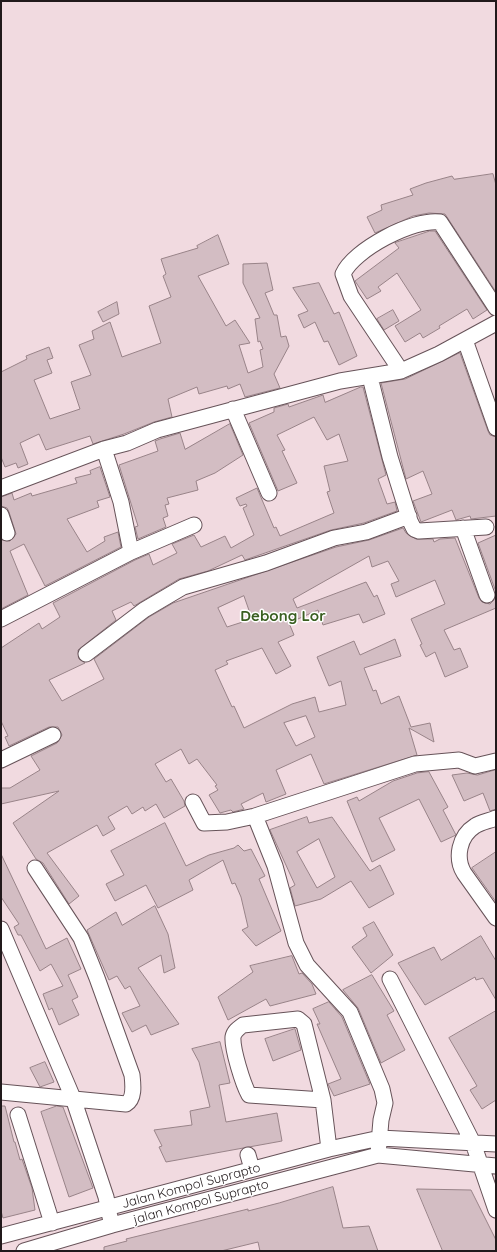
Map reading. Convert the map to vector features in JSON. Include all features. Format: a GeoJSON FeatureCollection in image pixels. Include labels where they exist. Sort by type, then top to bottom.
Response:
{"type":"FeatureCollection","features":[{"type":"Feature","properties":{"kind":"street"},"geometry":{"type":"LineString","coordinates":[[400,370],[351,296],[343,274],[346,268],[372,246],[413,225],[434,221],[440,222],[496,308]]}},
{"type":"Feature","properties":{"kind":"street"},"geometry":{"type":"LineString","coordinates":[[1,488],[104,449],[127,443],[157,430],[340,381],[370,377],[400,370],[465,340],[496,322]]}},
{"type":"Feature","properties":{"kind":"street"},"geometry":{"type":"LineString","coordinates":[[465,340],[496,428]]}},
{"type":"Feature","properties":{"kind":"street"},"geometry":{"type":"LineString","coordinates":[[370,377],[390,457],[414,529],[486,527]]}},
{"type":"Feature","properties":{"kind":"street"},"geometry":{"type":"LineString","coordinates":[[233,410],[269,493]]}},
{"type":"Feature","properties":{"kind":"street"},"geometry":{"type":"LineString","coordinates":[[104,449],[121,502],[131,552]]}},
{"type":"Feature","properties":{"kind":"street"},"geometry":{"type":"LineString","coordinates":[[1,516],[7,533]]}},
{"type":"Feature","properties":{"kind":"street"},"geometry":{"type":"LineString","coordinates":[[86,654],[144,610],[184,587],[266,563],[334,538],[366,532],[409,516]]}},
{"type":"Feature","properties":{"kind":"street"},"geometry":{"type":"LineString","coordinates":[[1,619],[131,552],[194,524]]}},
{"type":"Feature","properties":{"kind":"street"},"geometry":{"type":"LineString","coordinates":[[464,528],[487,595]]}},
{"type":"Feature","properties":{"kind":"street"},"geometry":{"type":"LineString","coordinates":[[1,760],[54,735]]}},
{"type":"Feature","properties":{"kind":"street"},"geometry":{"type":"LineString","coordinates":[[193,802],[204,823],[227,822],[256,816],[415,764],[459,760],[475,766],[496,761]]}},
{"type":"Feature","properties":{"kind":"street"},"geometry":{"type":"LineString","coordinates":[[256,816],[275,866],[296,943],[307,965],[350,1012],[376,1072],[385,1103],[381,1120],[378,1156]]}},
{"type":"Feature","properties":{"kind":"street"},"geometry":{"type":"LineString","coordinates":[[496,818],[474,826],[462,843],[458,855],[460,866],[464,874],[496,918]]}},
{"type":"Feature","properties":{"kind":"street"},"geometry":{"type":"LineString","coordinates":[[1,1092],[126,1104],[132,1092],[132,1075],[100,985],[81,938],[35,868]]}},
{"type":"Feature","properties":{"kind":"street"},"geometry":{"type":"LineString","coordinates":[[1,929],[73,1098],[109,1208],[112,1225]]}},
{"type":"Feature","properties":{"kind":"street"},"geometry":{"type":"LineString","coordinates":[[390,979],[473,1143],[496,1210]]}},
{"type":"Feature","properties":{"kind":"street"},"geometry":{"type":"LineString","coordinates":[[323,1100],[249,1095],[234,1047],[233,1035],[236,1030],[243,1025],[298,1019],[304,1024],[323,1100],[329,1149]]}},
{"type":"Feature","properties":{"kind":"street"},"geometry":{"type":"LineString","coordinates":[[18,1115],[52,1223]]}},
{"type":"Feature","properties":{"kind":"street","name":"Jalan Kompol Suprapto"},"geometry":{"type":"LineString","coordinates":[[6,1235],[109,1208],[250,1162],[329,1149],[380,1138],[496,1144]]}},
{"type":"Feature","properties":{"kind":"street","name":"jalan Kompol Suprapto"},"geometry":{"type":"LineString","coordinates":[[24,1251],[112,1225],[378,1156],[496,1166]]}},
{"type":"Feature","properties":{"kind":"street"},"geometry":{"type":"LineString","coordinates":[[6,1235],[16,1251]]}},
{"type":"Feature","properties":{"kind":"building"},"geometry":{"type":"Polygon","coordinates":[[[493,174],[496,185],[496,292],[445,214],[429,213],[413,216],[375,233],[367,217],[382,210],[381,205],[413,195],[410,189],[426,183],[452,176],[454,179],[493,174]]]}},
{"type":"Feature","properties":{"kind":"building"},"geometry":{"type":"Polygon","coordinates":[[[430,231],[435,231],[487,310],[473,319],[467,309],[439,326],[440,328],[423,338],[420,333],[405,342],[395,326],[421,310],[397,273],[378,287],[381,291],[367,299],[355,281],[399,248],[395,243],[430,231]]]}},
{"type":"Feature","properties":{"kind":"building"},"geometry":{"type":"Polygon","coordinates":[[[218,235],[229,264],[198,276],[226,326],[235,320],[250,343],[239,345],[248,373],[263,367],[260,350],[263,349],[260,341],[258,342],[255,319],[260,318],[243,283],[243,264],[267,263],[273,290],[265,293],[274,315],[277,315],[281,337],[286,336],[289,346],[274,374],[280,388],[245,397],[240,384],[228,389],[227,386],[199,394],[197,387],[168,399],[172,417],[93,444],[90,436],[46,450],[39,434],[20,443],[28,464],[18,468],[16,463],[5,467],[1,457],[1,372],[27,359],[26,356],[49,347],[53,358],[47,360],[52,373],[34,380],[50,419],[80,409],[71,382],[91,375],[79,345],[94,339],[92,331],[110,322],[122,357],[161,343],[149,306],[171,297],[163,276],[166,274],[161,259],[198,248],[197,246],[218,235]]]}},
{"type":"Feature","properties":{"kind":"building"},"geometry":{"type":"Polygon","coordinates":[[[319,283],[334,314],[339,312],[357,356],[339,365],[328,341],[324,342],[315,322],[304,328],[298,315],[308,311],[293,288],[319,283]]]}},
{"type":"Feature","properties":{"kind":"building"},"geometry":{"type":"Polygon","coordinates":[[[117,302],[119,314],[103,322],[98,312],[117,302]]]}},
{"type":"Feature","properties":{"kind":"building"},"geometry":{"type":"Polygon","coordinates":[[[393,310],[399,321],[384,330],[377,319],[393,310]]]}},
{"type":"Feature","properties":{"kind":"building"},"geometry":{"type":"Polygon","coordinates":[[[460,353],[488,431],[490,435],[496,437],[496,516],[471,519],[470,516],[456,520],[452,510],[421,522],[413,501],[432,494],[423,471],[406,479],[381,383],[405,379],[460,353]]]}},
{"type":"Feature","properties":{"kind":"building"},"geometry":{"type":"Polygon","coordinates":[[[363,387],[386,475],[378,479],[387,504],[395,502],[397,511],[364,523],[331,530],[245,560],[242,555],[208,571],[179,579],[134,606],[131,602],[112,611],[116,620],[78,650],[79,659],[85,663],[49,680],[62,701],[104,679],[94,659],[149,617],[173,603],[336,547],[369,540],[403,528],[406,533],[416,539],[433,539],[434,542],[440,539],[455,538],[479,598],[482,602],[490,604],[494,600],[496,592],[496,608],[444,630],[454,650],[460,648],[468,667],[445,677],[435,652],[426,657],[420,645],[422,644],[411,619],[445,604],[435,580],[396,597],[391,584],[399,581],[388,561],[372,567],[369,556],[293,599],[297,608],[366,582],[374,597],[377,595],[385,614],[363,623],[359,614],[323,625],[318,610],[289,623],[294,635],[278,642],[291,666],[276,674],[262,648],[226,661],[228,664],[215,670],[232,707],[234,706],[244,728],[292,704],[315,697],[319,712],[346,705],[341,681],[329,686],[317,657],[354,641],[360,655],[395,639],[401,656],[364,668],[373,691],[376,690],[381,704],[399,696],[411,727],[430,723],[434,742],[409,728],[417,755],[324,784],[311,754],[276,770],[286,794],[266,802],[263,793],[241,804],[244,809],[220,813],[209,795],[218,790],[215,786],[217,785],[197,759],[189,764],[181,749],[155,764],[166,782],[171,779],[184,801],[185,806],[164,818],[156,804],[145,811],[143,807],[132,814],[127,806],[108,817],[115,829],[103,836],[97,825],[47,853],[79,896],[69,904],[43,863],[36,859],[13,823],[59,791],[1,804],[1,788],[10,788],[40,770],[31,756],[57,743],[62,735],[58,727],[49,727],[9,746],[5,737],[8,736],[1,721],[1,648],[39,623],[42,629],[60,617],[53,603],[135,560],[149,554],[153,565],[177,553],[172,544],[194,535],[201,547],[225,536],[231,548],[254,535],[243,508],[247,506],[246,504],[240,506],[236,498],[257,488],[274,528],[276,527],[280,536],[334,513],[327,492],[330,491],[324,466],[348,461],[339,434],[327,440],[314,417],[277,435],[285,450],[282,451],[297,483],[278,491],[249,423],[274,412],[274,408],[288,404],[289,407],[323,395],[325,402],[363,387]],[[244,596],[218,608],[227,627],[252,619],[244,596]],[[306,716],[284,723],[296,746],[315,737],[306,716]]]}},
{"type":"Feature","properties":{"kind":"building"},"geometry":{"type":"Polygon","coordinates":[[[230,424],[243,455],[215,473],[196,481],[198,490],[167,498],[169,504],[165,505],[168,516],[163,518],[166,527],[138,539],[135,527],[138,526],[119,465],[158,451],[155,441],[160,439],[180,433],[185,449],[230,424]]]}},
{"type":"Feature","properties":{"kind":"building"},"geometry":{"type":"Polygon","coordinates":[[[100,467],[110,497],[97,501],[99,507],[67,519],[87,552],[105,541],[104,537],[118,532],[121,547],[45,586],[24,544],[10,551],[28,595],[1,609],[1,540],[10,541],[16,534],[7,508],[1,506],[1,497],[12,493],[14,500],[31,493],[32,496],[77,483],[75,478],[91,474],[90,471],[100,467]]]}},
{"type":"Feature","properties":{"kind":"building"},"geometry":{"type":"Polygon","coordinates":[[[496,535],[496,592],[478,543],[496,535]]]}},
{"type":"Feature","properties":{"kind":"building"},"geometry":{"type":"Polygon","coordinates":[[[496,770],[496,809],[490,811],[483,793],[464,801],[452,775],[467,773],[477,775],[496,770]]]}},
{"type":"Feature","properties":{"kind":"building"},"geometry":{"type":"Polygon","coordinates":[[[429,772],[448,807],[443,810],[456,835],[441,842],[419,799],[379,818],[395,850],[372,862],[347,801],[357,797],[359,801],[393,781],[417,773],[429,772]]]}},
{"type":"Feature","properties":{"kind":"building"},"geometry":{"type":"Polygon","coordinates":[[[307,817],[309,823],[332,817],[370,871],[380,865],[394,894],[369,908],[351,881],[321,899],[295,906],[290,888],[295,885],[270,830],[307,817]],[[319,839],[297,852],[317,888],[335,877],[319,839]]]}},
{"type":"Feature","properties":{"kind":"building"},"geometry":{"type":"Polygon","coordinates":[[[165,823],[186,866],[209,855],[234,848],[238,845],[244,851],[251,849],[265,876],[259,879],[281,931],[256,946],[242,930],[248,927],[241,897],[235,883],[232,884],[223,860],[189,880],[193,890],[158,908],[146,885],[115,901],[106,884],[124,875],[111,851],[165,823]]]}},
{"type":"Feature","properties":{"kind":"building"},"geometry":{"type":"Polygon","coordinates":[[[496,852],[496,902],[472,868],[496,852]]]}},
{"type":"Feature","properties":{"kind":"building"},"geometry":{"type":"Polygon","coordinates":[[[1,854],[46,949],[67,938],[81,969],[68,975],[78,997],[72,1000],[79,1015],[59,1025],[52,1008],[49,1010],[43,994],[63,986],[51,964],[40,971],[21,935],[18,935],[14,927],[19,924],[1,897],[1,854]]]}},
{"type":"Feature","properties":{"kind":"building"},"geometry":{"type":"Polygon","coordinates":[[[155,906],[168,934],[175,968],[164,973],[161,955],[138,968],[179,1024],[151,1035],[146,1025],[132,1032],[122,1013],[140,1006],[130,986],[125,989],[117,976],[109,980],[87,930],[116,912],[122,925],[155,906]]]}},
{"type":"Feature","properties":{"kind":"building"},"geometry":{"type":"Polygon","coordinates":[[[374,922],[393,955],[371,973],[352,947],[367,936],[363,928],[374,922]]]}},
{"type":"Feature","properties":{"kind":"building"},"geometry":{"type":"Polygon","coordinates":[[[481,936],[496,961],[496,1000],[483,978],[476,980],[475,977],[425,1005],[398,963],[434,947],[441,960],[481,936]]]}},
{"type":"Feature","properties":{"kind":"building"},"geometry":{"type":"Polygon","coordinates":[[[292,956],[299,974],[302,973],[312,984],[316,994],[270,1006],[266,999],[228,1020],[218,997],[253,972],[250,966],[292,956]]]}},
{"type":"Feature","properties":{"kind":"building"},"geometry":{"type":"Polygon","coordinates":[[[372,975],[394,1011],[387,1015],[405,1050],[381,1063],[358,1008],[343,990],[372,975]]]}},
{"type":"Feature","properties":{"kind":"building"},"geometry":{"type":"Polygon","coordinates":[[[329,1002],[342,1017],[370,1084],[334,1096],[328,1084],[341,1079],[317,1024],[320,1024],[313,1009],[329,1002]]]}},
{"type":"Feature","properties":{"kind":"building"},"geometry":{"type":"Polygon","coordinates":[[[496,1011],[496,1100],[482,1109],[470,1090],[477,1086],[449,1038],[496,1011]]]}},
{"type":"Feature","properties":{"kind":"building"},"geometry":{"type":"Polygon","coordinates":[[[295,1029],[301,1050],[273,1061],[265,1039],[295,1029]]]}},
{"type":"Feature","properties":{"kind":"building"},"geometry":{"type":"Polygon","coordinates":[[[220,1042],[230,1083],[219,1085],[226,1122],[277,1113],[282,1141],[166,1162],[159,1147],[162,1146],[154,1130],[192,1125],[190,1111],[210,1107],[199,1062],[192,1049],[220,1042]]]}},
{"type":"Feature","properties":{"kind":"building"},"geometry":{"type":"Polygon","coordinates":[[[45,1062],[54,1082],[40,1087],[30,1068],[45,1062]]]}},
{"type":"Feature","properties":{"kind":"building"},"geometry":{"type":"Polygon","coordinates":[[[1,1106],[5,1106],[14,1142],[20,1160],[22,1159],[32,1188],[35,1210],[3,1218],[1,1211],[1,1106]]]}},
{"type":"Feature","properties":{"kind":"building"},"geometry":{"type":"Polygon","coordinates":[[[57,1106],[63,1107],[93,1188],[69,1197],[41,1112],[57,1106]]]}},
{"type":"Feature","properties":{"kind":"building"},"geometry":{"type":"Polygon","coordinates":[[[333,1187],[343,1228],[369,1226],[378,1251],[260,1251],[258,1242],[221,1251],[104,1251],[104,1247],[127,1241],[126,1239],[248,1209],[248,1211],[333,1187]]]}},
{"type":"Feature","properties":{"kind":"building"},"geometry":{"type":"Polygon","coordinates":[[[417,1189],[471,1190],[496,1240],[496,1251],[443,1251],[417,1189]]]}},
{"type":"Feature","properties":{"kind":"district","name":"Debong Lor"},"geometry":{"type":"Point","coordinates":[283,616]}}]}
